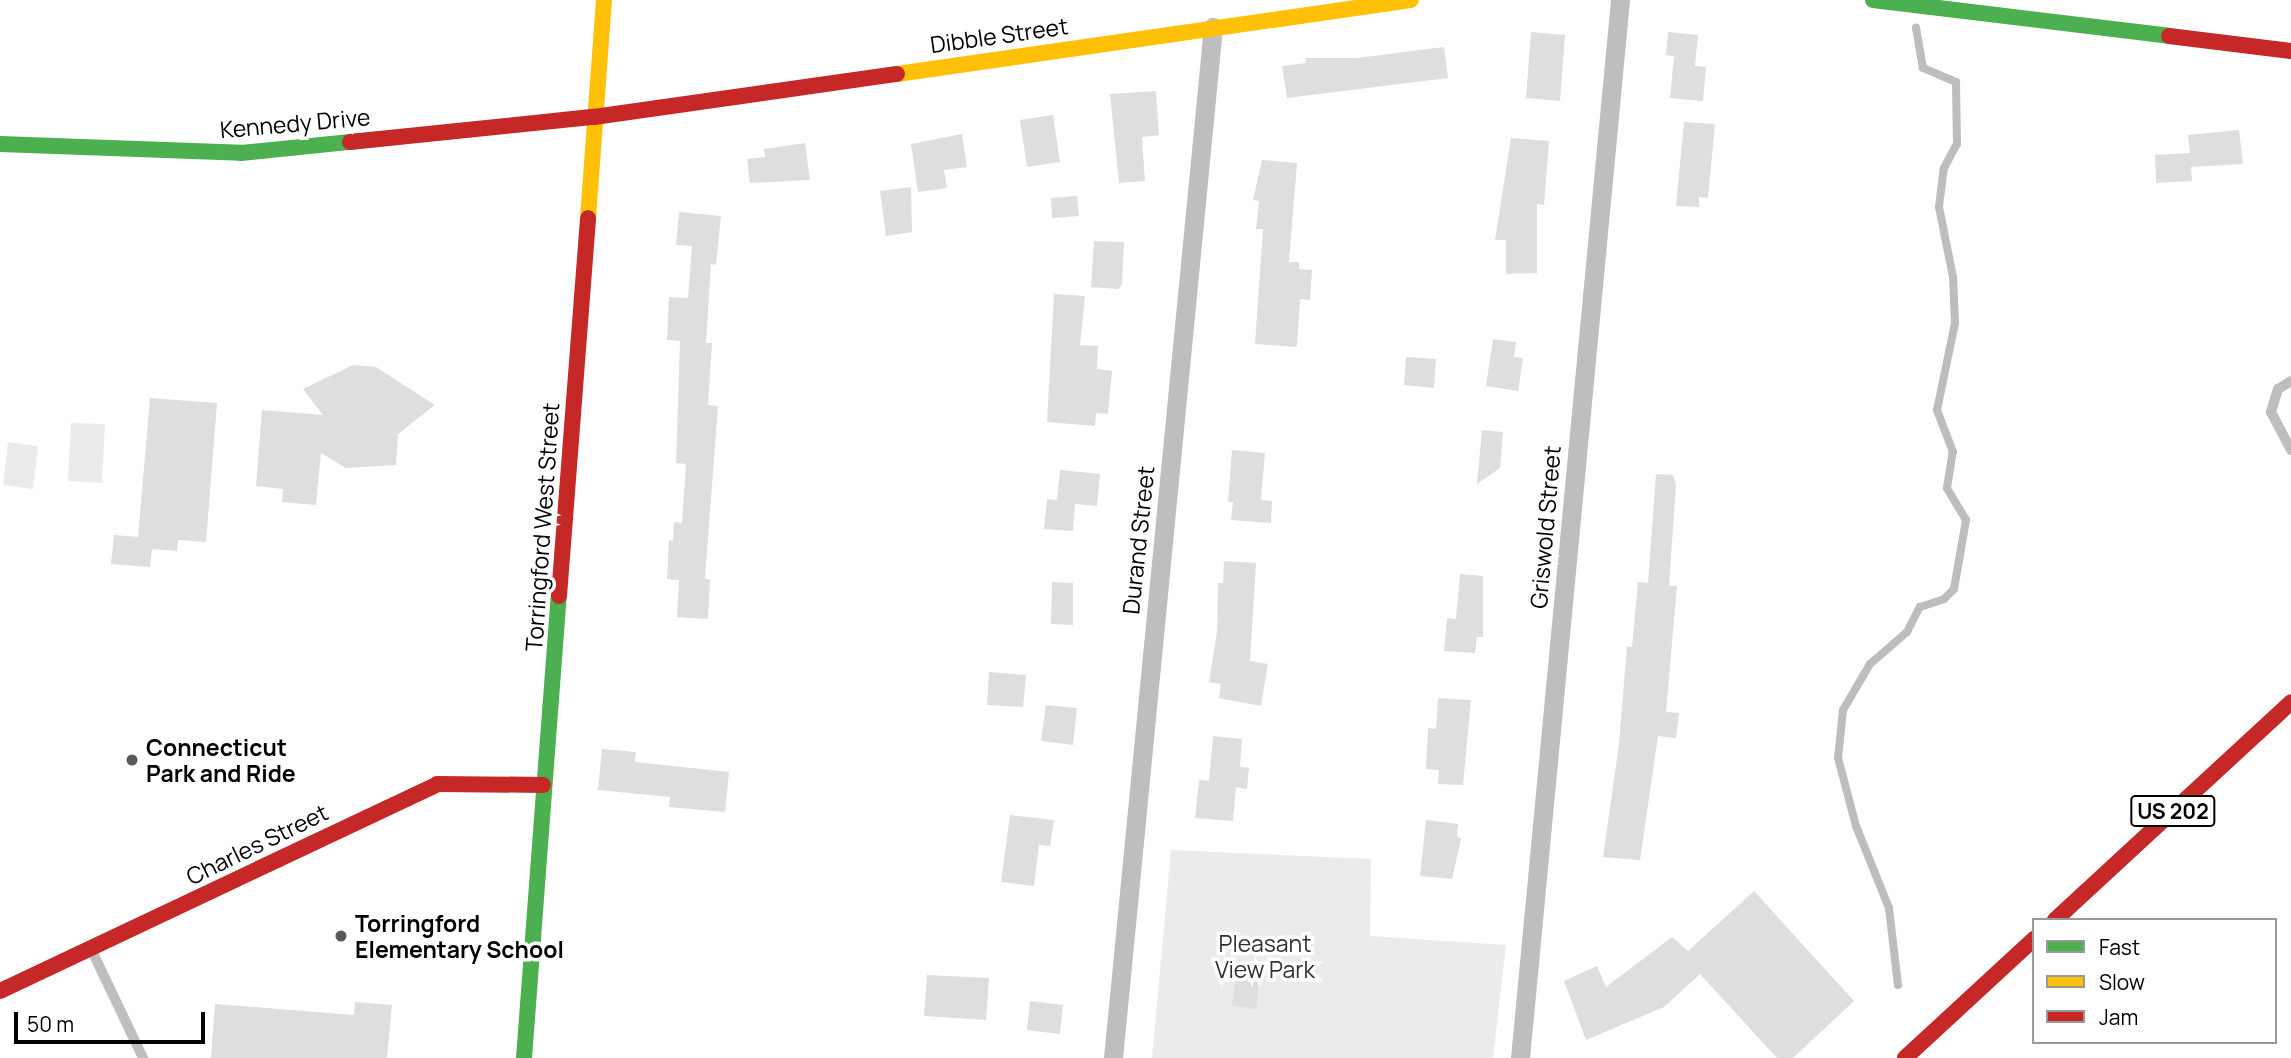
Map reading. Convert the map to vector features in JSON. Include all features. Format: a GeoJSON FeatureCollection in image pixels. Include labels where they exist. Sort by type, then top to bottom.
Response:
{"type":"FeatureCollection","features":[{"type":"Feature","properties":{"kind":"main road","name":"Torringford West Street"},"geometry":{"type":"LineString","coordinates":[[524,1058],[604,0]]}},
{"type":"Feature","properties":{"kind":"main road","name":"Dibble Street"},"geometry":{"type":"LineString","coordinates":[[594,117],[1411,0]]}},
{"type":"Feature","properties":{"kind":"main road"},"geometry":{"type":"LineString","coordinates":[[1873,0],[2291,51]]}},
{"type":"Feature","properties":{"kind":"main road","name":"Kennedy Drive"},"geometry":{"type":"LineString","coordinates":[[0,144],[240,153],[594,117]]}},
{"type":"Feature","properties":{"kind":"main road","name":"US 202"},"geometry":{"type":"LineString","coordinates":[[2057,918],[2291,702]]}},
{"type":"Feature","properties":{"kind":"main road","name":"Charles Street"},"geometry":{"type":"LineString","coordinates":[[0,991],[437,785],[459,781],[543,785]]}},
{"type":"Feature","properties":{"kind":"main road"},"geometry":{"type":"LineString","coordinates":[[1905,1058],[2032,941]]}},
{"type":"Feature","properties":{"kind":"street","name":"Griswold Street"},"geometry":{"type":"LineString","coordinates":[[1520,1058],[1620,0]]}},
{"type":"Feature","properties":{"kind":"street","name":"Durand Street"},"geometry":{"type":"LineString","coordinates":[[1113,1058],[1213,27]]}},
{"type":"Feature","properties":{"kind":"lane"},"geometry":{"type":"LineString","coordinates":[[2291,381],[2278,389],[2271,412],[2291,450]]}},
{"type":"Feature","properties":{"kind":"lane"},"geometry":{"type":"LineString","coordinates":[[90,949],[143,1058]]}},
{"type":"Feature","properties":{"kind":"green space"},"geometry":{"type":"Polygon","coordinates":[[[71,423],[105,424],[102,483],[68,481],[71,423]]]}},
{"type":"Feature","properties":{"kind":"green space"},"geometry":{"type":"Polygon","coordinates":[[[8,442],[38,446],[33,489],[3,485],[8,442]]]}},
{"type":"Feature","properties":{"kind":"green space","name":"Pleasant View Park"},"geometry":{"type":"Polygon","coordinates":[[[1171,850],[1371,859],[1370,936],[1506,945],[1493,1058],[1152,1058],[1171,850]]]}},
{"type":"Feature","properties":{"kind":"building"},"geometry":{"type":"Polygon","coordinates":[[[1531,32],[1565,35],[1560,101],[1526,98],[1531,32]]]}},
{"type":"Feature","properties":{"kind":"building"},"geometry":{"type":"Polygon","coordinates":[[[1668,32],[1698,35],[1695,66],[1706,67],[1703,101],[1670,98],[1674,56],[1666,55],[1668,32]]]}},
{"type":"Feature","properties":{"kind":"building"},"geometry":{"type":"Polygon","coordinates":[[[1444,47],[1448,78],[1287,98],[1282,66],[1306,63],[1305,58],[1357,58],[1444,47]]]}},
{"type":"Feature","properties":{"kind":"building"},"geometry":{"type":"Polygon","coordinates":[[[1156,91],[1159,135],[1142,137],[1145,181],[1119,183],[1110,94],[1156,91]]]}},
{"type":"Feature","properties":{"kind":"building"},"geometry":{"type":"Polygon","coordinates":[[[1053,115],[1060,162],[1027,167],[1020,120],[1053,115]]]}},
{"type":"Feature","properties":{"kind":"building"},"geometry":{"type":"Polygon","coordinates":[[[1684,122],[1715,124],[1708,198],[1699,197],[1699,207],[1676,206],[1684,122]]]}},
{"type":"Feature","properties":{"kind":"building"},"geometry":{"type":"Polygon","coordinates":[[[2239,130],[2243,164],[2191,167],[2192,181],[2156,183],[2155,155],[2190,153],[2188,135],[2239,130]]]}},
{"type":"Feature","properties":{"kind":"building"},"geometry":{"type":"Polygon","coordinates":[[[962,134],[967,167],[944,170],[947,188],[918,192],[911,144],[962,134]]]}},
{"type":"Feature","properties":{"kind":"building"},"geometry":{"type":"Polygon","coordinates":[[[1511,138],[1549,141],[1544,205],[1537,204],[1537,273],[1506,274],[1506,240],[1495,240],[1511,138]]]}},
{"type":"Feature","properties":{"kind":"building"},"geometry":{"type":"Polygon","coordinates":[[[805,143],[810,180],[750,183],[747,159],[765,157],[764,149],[805,143]]]}},
{"type":"Feature","properties":{"kind":"building"},"geometry":{"type":"Polygon","coordinates":[[[1262,160],[1297,163],[1289,262],[1299,262],[1299,269],[1312,270],[1310,300],[1300,299],[1297,347],[1255,344],[1263,229],[1256,229],[1259,201],[1253,200],[1262,160]]]}},
{"type":"Feature","properties":{"kind":"building"},"geometry":{"type":"Polygon","coordinates":[[[911,187],[912,232],[886,236],[880,191],[911,187]]]}},
{"type":"Feature","properties":{"kind":"building"},"geometry":{"type":"Polygon","coordinates":[[[1077,196],[1079,216],[1052,218],[1051,198],[1077,196]]]}},
{"type":"Feature","properties":{"kind":"building"},"geometry":{"type":"Polygon","coordinates":[[[679,212],[721,216],[716,265],[711,264],[706,343],[712,343],[708,405],[718,406],[705,578],[710,580],[708,619],[677,617],[679,580],[667,579],[669,540],[673,541],[674,522],[682,523],[686,464],[676,463],[680,341],[667,340],[669,297],[688,298],[692,246],[676,245],[679,212]]]}},
{"type":"Feature","properties":{"kind":"building"},"geometry":{"type":"Polygon","coordinates":[[[1094,241],[1124,242],[1122,284],[1118,289],[1091,287],[1094,241]]]}},
{"type":"Feature","properties":{"kind":"building"},"geometry":{"type":"Polygon","coordinates":[[[1054,294],[1085,296],[1080,345],[1098,346],[1097,369],[1112,371],[1108,414],[1096,413],[1095,426],[1047,422],[1054,294]]]}},
{"type":"Feature","properties":{"kind":"building"},"geometry":{"type":"Polygon","coordinates":[[[1493,339],[1516,342],[1514,357],[1523,358],[1518,391],[1486,386],[1493,339]]]}},
{"type":"Feature","properties":{"kind":"building"},"geometry":{"type":"Polygon","coordinates":[[[1406,357],[1436,359],[1434,388],[1404,385],[1406,357]]]}},
{"type":"Feature","properties":{"kind":"building"},"geometry":{"type":"Polygon","coordinates":[[[353,365],[376,367],[435,405],[398,434],[396,465],[346,468],[321,453],[316,505],[282,502],[283,489],[256,486],[262,410],[323,415],[303,389],[353,365]]]}},
{"type":"Feature","properties":{"kind":"building"},"geometry":{"type":"Polygon","coordinates":[[[150,398],[217,403],[206,542],[178,540],[177,551],[152,549],[150,567],[111,564],[114,535],[138,537],[150,398]]]}},
{"type":"Feature","properties":{"kind":"building"},"geometry":{"type":"Polygon","coordinates":[[[1482,430],[1503,432],[1500,468],[1477,484],[1482,430]]]}},
{"type":"Feature","properties":{"kind":"building"},"geometry":{"type":"Polygon","coordinates":[[[1232,450],[1265,453],[1261,500],[1272,501],[1271,523],[1231,520],[1233,502],[1228,502],[1232,450]]]}},
{"type":"Feature","properties":{"kind":"building"},"geometry":{"type":"Polygon","coordinates":[[[1060,470],[1100,474],[1097,506],[1075,504],[1073,531],[1044,529],[1047,499],[1057,500],[1060,470]]]}},
{"type":"Feature","properties":{"kind":"building"},"geometry":{"type":"Polygon","coordinates":[[[1656,474],[1673,475],[1676,485],[1669,586],[1677,586],[1666,712],[1679,713],[1676,738],[1658,736],[1640,860],[1603,857],[1619,744],[1627,646],[1632,647],[1638,582],[1648,583],[1656,474]]]}},
{"type":"Feature","properties":{"kind":"building"},"geometry":{"type":"Polygon","coordinates":[[[1224,561],[1256,563],[1250,661],[1268,664],[1261,706],[1219,698],[1221,684],[1209,682],[1217,632],[1218,583],[1223,583],[1224,561]]]}},
{"type":"Feature","properties":{"kind":"building"},"geometry":{"type":"Polygon","coordinates":[[[1460,574],[1483,576],[1483,637],[1477,637],[1475,653],[1444,651],[1447,618],[1456,619],[1460,574]]]}},
{"type":"Feature","properties":{"kind":"building"},"geometry":{"type":"Polygon","coordinates":[[[1052,582],[1073,583],[1073,625],[1051,624],[1052,582]]]}},
{"type":"Feature","properties":{"kind":"building"},"geometry":{"type":"Polygon","coordinates":[[[989,672],[1026,675],[1023,707],[987,705],[989,672]]]}},
{"type":"Feature","properties":{"kind":"building"},"geometry":{"type":"Polygon","coordinates":[[[1438,698],[1471,700],[1463,785],[1438,784],[1439,770],[1426,769],[1428,728],[1436,729],[1438,698]]]}},
{"type":"Feature","properties":{"kind":"building"},"geometry":{"type":"Polygon","coordinates":[[[1046,705],[1077,708],[1073,745],[1041,741],[1046,705]]]}},
{"type":"Feature","properties":{"kind":"building"},"geometry":{"type":"Polygon","coordinates":[[[1213,736],[1242,739],[1240,767],[1249,768],[1247,789],[1236,787],[1233,821],[1195,818],[1199,780],[1209,781],[1213,736]]]}},
{"type":"Feature","properties":{"kind":"building"},"geometry":{"type":"Polygon","coordinates":[[[602,749],[636,752],[635,762],[729,772],[725,812],[669,807],[670,797],[598,790],[602,749]]]}},
{"type":"Feature","properties":{"kind":"building"},"geometry":{"type":"Polygon","coordinates":[[[1010,815],[1054,820],[1050,846],[1039,845],[1034,886],[1001,882],[1010,815]]]}},
{"type":"Feature","properties":{"kind":"building"},"geometry":{"type":"Polygon","coordinates":[[[1426,820],[1458,824],[1457,836],[1461,839],[1452,879],[1420,876],[1426,820]]]}},
{"type":"Feature","properties":{"kind":"building"},"geometry":{"type":"Polygon","coordinates":[[[1754,891],[1854,1001],[1793,1058],[1777,1058],[1700,974],[1664,1007],[1586,1040],[1564,981],[1597,966],[1606,987],[1672,937],[1688,951],[1754,891]]]}},
{"type":"Feature","properties":{"kind":"building"},"geometry":{"type":"Polygon","coordinates":[[[1237,967],[1260,970],[1256,1009],[1232,1006],[1237,967]]]}},
{"type":"Feature","properties":{"kind":"building"},"geometry":{"type":"Polygon","coordinates":[[[927,975],[989,978],[986,1020],[924,1016],[927,975]]]}},
{"type":"Feature","properties":{"kind":"building"},"geometry":{"type":"Polygon","coordinates":[[[1030,1001],[1063,1005],[1060,1034],[1027,1030],[1030,1001]]]}},
{"type":"Feature","properties":{"kind":"building"},"geometry":{"type":"Polygon","coordinates":[[[355,1002],[392,1005],[387,1058],[211,1058],[215,1004],[354,1015],[355,1002]]]}},
{"type":"Feature","properties":{"kind":"waterway"},"geometry":{"type":"LineString","coordinates":[[1898,985],[1889,908],[1856,826],[1838,758],[1843,710],[1870,664],[1907,632],[1920,607],[1944,599],[1954,589],[1966,520],[1947,488],[1953,452],[1937,410],[1955,323],[1953,277],[1939,207],[1944,168],[1957,144],[1956,82],[1923,68],[1916,28]]}},
{"type":"Feature","properties":{"kind":"traffic: fast"},"geometry":{"type":"LineString","coordinates":[[1873,0],[2169,36]]}},
{"type":"Feature","properties":{"kind":"traffic: fast"},"geometry":{"type":"LineString","coordinates":[[0,144],[241,153],[350,142]]}},
{"type":"Feature","properties":{"kind":"traffic: fast"},"geometry":{"type":"LineString","coordinates":[[524,1058],[559,596]]}},
{"type":"Feature","properties":{"kind":"traffic: slow"},"geometry":{"type":"LineString","coordinates":[[588,218],[604,0]]}},
{"type":"Feature","properties":{"kind":"traffic: slow"},"geometry":{"type":"LineString","coordinates":[[897,74],[1411,0]]}},
{"type":"Feature","properties":{"kind":"traffic: jam"},"geometry":{"type":"LineString","coordinates":[[2169,36],[2291,51]]}},
{"type":"Feature","properties":{"kind":"traffic: jam"},"geometry":{"type":"LineString","coordinates":[[350,142],[594,117],[897,74]]}},
{"type":"Feature","properties":{"kind":"traffic: jam"},"geometry":{"type":"LineString","coordinates":[[559,596],[588,218]]}},
{"type":"Feature","properties":{"kind":"traffic: jam"},"geometry":{"type":"LineString","coordinates":[[2057,918],[2291,702]]}},
{"type":"Feature","properties":{"kind":"traffic: jam"},"geometry":{"type":"LineString","coordinates":[[0,991],[437,784],[543,785]]}},
{"type":"Feature","properties":{"kind":"traffic: jam"},"geometry":{"type":"LineString","coordinates":[[1905,1058],[2032,941]]}},
{"type":"Feature","properties":{"kind":"place","name":"Connecticut Park and Ride"},"geometry":{"type":"Point","coordinates":[132,760]}},
{"type":"Feature","properties":{"kind":"place","name":"Torringford Elementary School"},"geometry":{"type":"Point","coordinates":[341,936]}}]}
